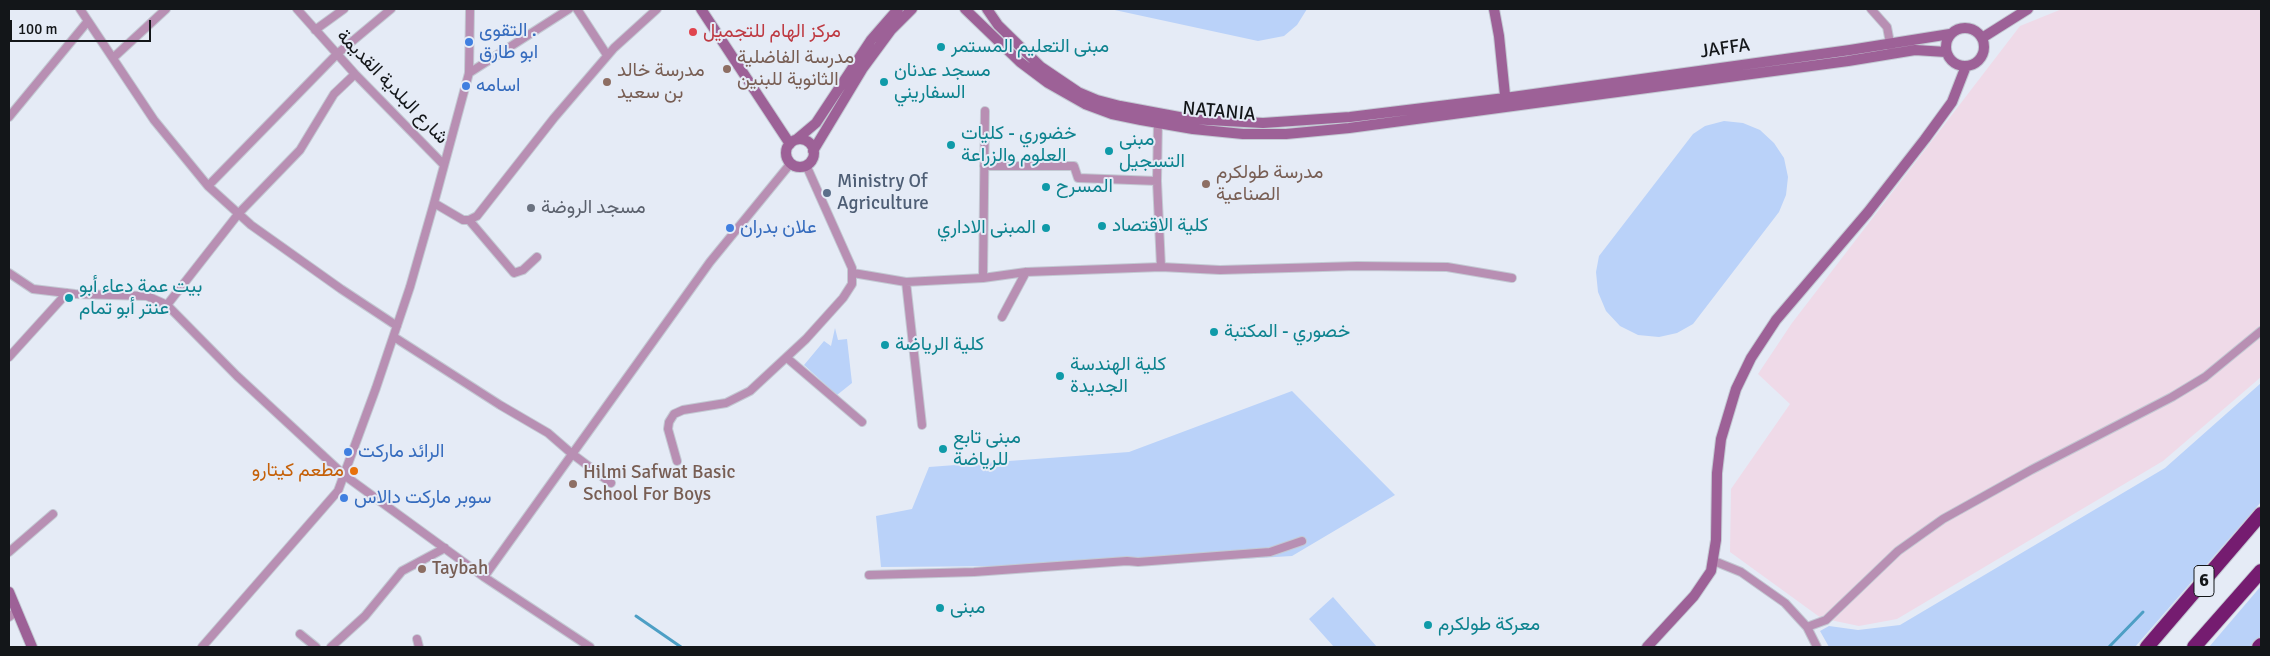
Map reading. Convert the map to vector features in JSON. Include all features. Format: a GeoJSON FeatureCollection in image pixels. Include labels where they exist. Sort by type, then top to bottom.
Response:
{"type":"FeatureCollection","features":[{"type":"Feature","properties":{"kind":"highway","name":"6"},"geometry":{"type":"LineString","coordinates":[[2147,647],[2261,514]]}},
{"type":"Feature","properties":{"kind":"highway","name":"6"},"geometry":{"type":"LineString","coordinates":[[2194,647],[2261,571]]}},
{"type":"Feature","properties":{"kind":"street"},"geometry":{"type":"LineString","coordinates":[[80,9],[154,120],[208,186],[251,225],[341,290],[397,326]]}},
{"type":"Feature","properties":{"kind":"street"},"geometry":{"type":"LineString","coordinates":[[113,58],[166,9]]}},
{"type":"Feature","properties":{"kind":"street","name":"شارع البلدية القديمة"},"geometry":{"type":"LineString","coordinates":[[297,9],[355,74],[444,166]]}},
{"type":"Feature","properties":{"kind":"street"},"geometry":{"type":"LineString","coordinates":[[315,30],[344,9]]}},
{"type":"Feature","properties":{"kind":"street"},"geometry":{"type":"LineString","coordinates":[[208,186],[337,54],[391,9]]}},
{"type":"Feature","properties":{"kind":"street"},"geometry":{"type":"LineString","coordinates":[[202,647],[338,491],[394,337],[434,203],[469,72],[470,9]]}},
{"type":"Feature","properties":{"kind":"street"},"geometry":{"type":"LineString","coordinates":[[469,72],[569,9]]}},
{"type":"Feature","properties":{"kind":"street"},"geometry":{"type":"LineString","coordinates":[[577,9],[608,56]]}},
{"type":"Feature","properties":{"kind":"street"},"geometry":{"type":"LineString","coordinates":[[434,203],[463,220],[469,220],[477,216],[554,118],[608,56],[658,9]]}},
{"type":"Feature","properties":{"kind":"street"},"geometry":{"type":"LineString","coordinates":[[701,9],[793,141],[809,143],[813,151]]}},
{"type":"Feature","properties":{"kind":"street"},"geometry":{"type":"LineString","coordinates":[[898,9],[871,40],[816,123],[793,141],[786,156],[791,163],[798,166],[806,165],[812,159],[813,151],[863,68],[891,30],[912,9]]}},
{"type":"Feature","properties":{"kind":"street","name":"NATANIA"},"geometry":{"type":"LineString","coordinates":[[965,9],[1020,62],[1048,83],[1079,101],[1103,110],[1158,118],[1288,123],[1505,103]]}},
{"type":"Feature","properties":{"kind":"street","name":"NATANIA"},"geometry":{"type":"LineString","coordinates":[[987,9],[998,25],[1056,79],[1096,100],[1158,118]]}},
{"type":"Feature","properties":{"kind":"street"},"geometry":{"type":"LineString","coordinates":[[1494,9],[1499,36],[1505,103]]}},
{"type":"Feature","properties":{"kind":"street"},"geometry":{"type":"LineString","coordinates":[[1870,9],[1887,27],[1891,49]]}},
{"type":"Feature","properties":{"kind":"street"},"geometry":{"type":"LineString","coordinates":[[1982,38],[2028,9]]}},
{"type":"Feature","properties":{"kind":"street"},"geometry":{"type":"LineString","coordinates":[[9,117],[88,21]]}},
{"type":"Feature","properties":{"kind":"street"},"geometry":{"type":"LineString","coordinates":[[1967,27],[1978,33],[1982,38],[1984,44],[1981,56],[1972,64],[1966,66],[1954,63],[1946,52],[1946,40],[1950,34],[1960,28],[1967,27]]}},
{"type":"Feature","properties":{"kind":"street","name":"JAFFA"},"geometry":{"type":"LineString","coordinates":[[1505,103],[1891,49],[1950,34]]}},
{"type":"Feature","properties":{"kind":"street","name":"JAFFA"},"geometry":{"type":"LineString","coordinates":[[1891,49],[1946,52]]}},
{"type":"Feature","properties":{"kind":"street"},"geometry":{"type":"LineString","coordinates":[[1647,647],[1703,584],[1714,560],[1718,456],[1727,414],[1743,373],[1770,329],[1897,176],[1952,102],[1966,66]]}},
{"type":"Feature","properties":{"kind":"street"},"geometry":{"type":"LineString","coordinates":[[167,305],[239,213],[292,159],[307,140],[334,94],[355,74]]}},
{"type":"Feature","properties":{"kind":"street"},"geometry":{"type":"LineString","coordinates":[[983,278],[985,111]]}},
{"type":"Feature","properties":{"kind":"street"},"geometry":{"type":"LineString","coordinates":[[1158,118],[1157,181],[1161,268]]}},
{"type":"Feature","properties":{"kind":"street"},"geometry":{"type":"LineString","coordinates":[[484,577],[571,453],[710,262],[791,163]]}},
{"type":"Feature","properties":{"kind":"street"},"geometry":{"type":"LineString","coordinates":[[677,462],[668,429],[669,422],[674,414],[682,410],[734,400],[750,391],[787,358],[848,292],[852,284],[853,273],[806,165]]}},
{"type":"Feature","properties":{"kind":"street"},"geometry":{"type":"LineString","coordinates":[[984,166],[1074,166],[1078,178],[1157,181]]}},
{"type":"Feature","properties":{"kind":"street"},"geometry":{"type":"LineString","coordinates":[[469,220],[514,273],[523,270],[538,257]]}},
{"type":"Feature","properties":{"kind":"street"},"geometry":{"type":"LineString","coordinates":[[853,273],[906,282],[983,278],[1026,272],[1161,268],[1220,270],[1358,266],[1447,267],[1512,278]]}},
{"type":"Feature","properties":{"kind":"street"},"geometry":{"type":"LineString","coordinates":[[1002,317],[1026,272]]}},
{"type":"Feature","properties":{"kind":"street"},"geometry":{"type":"LineString","coordinates":[[9,273],[33,289],[67,293],[147,296],[167,305],[237,376],[344,475],[484,577],[590,647]]}},
{"type":"Feature","properties":{"kind":"street"},"geometry":{"type":"LineString","coordinates":[[906,282],[922,425]]}},
{"type":"Feature","properties":{"kind":"street"},"geometry":{"type":"LineString","coordinates":[[9,357],[67,293]]}},
{"type":"Feature","properties":{"kind":"street"},"geometry":{"type":"LineString","coordinates":[[1807,627],[1826,620],[1898,551],[1943,519],[2205,378],[2261,331]]}},
{"type":"Feature","properties":{"kind":"street"},"geometry":{"type":"LineString","coordinates":[[394,337],[500,405],[548,432],[571,453],[612,483]]}},
{"type":"Feature","properties":{"kind":"street"},"geometry":{"type":"LineString","coordinates":[[787,358],[862,422]]}},
{"type":"Feature","properties":{"kind":"street"},"geometry":{"type":"LineString","coordinates":[[9,552],[53,514]]}},
{"type":"Feature","properties":{"kind":"street"},"geometry":{"type":"LineString","coordinates":[[869,575],[974,572],[1270,552],[1302,541]]}},
{"type":"Feature","properties":{"kind":"street"},"geometry":{"type":"LineString","coordinates":[[330,647],[364,616],[402,571],[445,548]]}},
{"type":"Feature","properties":{"kind":"street"},"geometry":{"type":"LineString","coordinates":[[1714,560],[1731,567],[1755,581],[1785,604],[1807,627],[1815,647]]}},
{"type":"Feature","properties":{"kind":"street"},"geometry":{"type":"LineString","coordinates":[[9,592],[13,614],[32,647]]}},
{"type":"Feature","properties":{"kind":"street"},"geometry":{"type":"LineString","coordinates":[[300,634],[316,647]]}},
{"type":"Feature","properties":{"kind":"street"},"geometry":{"type":"LineString","coordinates":[[417,639],[419,647]]}},
{"type":"Feature","properties":{"kind":"shaded area"},"geometry":{"type":"Polygon","coordinates":[[[1110,9],[1307,9],[1297,25],[1284,36],[1258,41],[1110,9]]]}},
{"type":"Feature","properties":{"kind":"shaded area"},"geometry":{"type":"Polygon","coordinates":[[[2062,9],[2261,9],[2261,377],[2163,461],[1897,619],[1859,626],[1821,618],[1730,552],[1731,489],[1790,404],[1758,374],[1792,323],[2020,26],[2062,9]]]}},
{"type":"Feature","properties":{"kind":"shaded area"},"geometry":{"type":"Polygon","coordinates":[[[1724,121],[1743,123],[1760,130],[1774,143],[1784,158],[1788,177],[1786,195],[1779,212],[1693,324],[1677,333],[1659,337],[1638,335],[1620,326],[1606,311],[1598,292],[1596,272],[1599,256],[1693,134],[1705,126],[1724,121]]]}},
{"type":"Feature","properties":{"kind":"shaded area"},"geometry":{"type":"Polygon","coordinates":[[[835,328],[838,340],[847,339],[852,383],[837,395],[804,365],[824,341],[831,346],[835,328]]]}},
{"type":"Feature","properties":{"kind":"shaded area"},"geometry":{"type":"Polygon","coordinates":[[[2261,383],[2261,502],[2135,647],[1829,647],[1820,631],[1829,626],[1858,630],[1900,625],[2165,468],[2261,383]]]}},
{"type":"Feature","properties":{"kind":"shaded area"},"geometry":{"type":"Polygon","coordinates":[[[1292,391],[1395,495],[1292,556],[1139,565],[881,567],[876,516],[912,509],[929,467],[1129,452],[1292,391]]]}},
{"type":"Feature","properties":{"kind":"shaded area"},"geometry":{"type":"Polygon","coordinates":[[[2261,586],[2261,636],[2253,647],[2209,647],[2261,586]]]}},
{"type":"Feature","properties":{"kind":"shaded area"},"geometry":{"type":"Polygon","coordinates":[[[1333,597],[1377,647],[1334,647],[1309,619],[1333,597]]]}},
{"type":"Feature","properties":{"kind":"waterway"},"geometry":{"type":"LineString","coordinates":[[2109,647],[2143,612]]}},
{"type":"Feature","properties":{"kind":"waterway"},"geometry":{"type":"LineString","coordinates":[[636,616],[681,647]]}},
{"type":"Feature","properties":{"kind":"place","name":"مركز الهام للتجميل"},"geometry":{"type":"Point","coordinates":[693,32]}},
{"type":"Feature","properties":{"kind":"place","name":"التقوى . ابو طارق"},"geometry":{"type":"Point","coordinates":[469,42]}},
{"type":"Feature","properties":{"kind":"place","name":"مبنى التعليم المستمر"},"geometry":{"type":"Point","coordinates":[941,47]}},
{"type":"Feature","properties":{"kind":"place","name":"مدرسة الفاضلية الثانوية للبنين"},"geometry":{"type":"Point","coordinates":[727,69]}},
{"type":"Feature","properties":{"kind":"place","name":"مدرسة خالد بن سعيد"},"geometry":{"type":"Point","coordinates":[607,82]}},
{"type":"Feature","properties":{"kind":"place","name":"مسجد عدنان السفاريني"},"geometry":{"type":"Point","coordinates":[884,82]}},
{"type":"Feature","properties":{"kind":"place","name":"اسامه"},"geometry":{"type":"Point","coordinates":[466,86]}},
{"type":"Feature","properties":{"kind":"place","name":"خضوري - كليات العلوم والزراعة"},"geometry":{"type":"Point","coordinates":[951,145]}},
{"type":"Feature","properties":{"kind":"place","name":"مبنى التسجيل"},"geometry":{"type":"Point","coordinates":[1109,151]}},
{"type":"Feature","properties":{"kind":"place","name":"مدرسة طولكرم الصناعية"},"geometry":{"type":"Point","coordinates":[1206,184]}},
{"type":"Feature","properties":{"kind":"place","name":"المسرح"},"geometry":{"type":"Point","coordinates":[1046,187]}},
{"type":"Feature","properties":{"kind":"place","name":"Ministry Of Agriculture"},"geometry":{"type":"Point","coordinates":[827,193]}},
{"type":"Feature","properties":{"kind":"place","name":"مسجد الروضة"},"geometry":{"type":"Point","coordinates":[531,208]}},
{"type":"Feature","properties":{"kind":"place","name":"كلية الاقتصاد"},"geometry":{"type":"Point","coordinates":[1102,226]}},
{"type":"Feature","properties":{"kind":"place","name":"علان بدران"},"geometry":{"type":"Point","coordinates":[730,228]}},
{"type":"Feature","properties":{"kind":"place","name":"المبنى الاداري"},"geometry":{"type":"Point","coordinates":[1046,228]}},
{"type":"Feature","properties":{"kind":"place","name":"بيت عمة دعاء أبو عنتر أبو تمام"},"geometry":{"type":"Point","coordinates":[69,298]}},
{"type":"Feature","properties":{"kind":"place","name":"خصوري - المكتبة"},"geometry":{"type":"Point","coordinates":[1214,332]}},
{"type":"Feature","properties":{"kind":"place","name":"كلية الرياضة"},"geometry":{"type":"Point","coordinates":[885,345]}},
{"type":"Feature","properties":{"kind":"place","name":"كلية الهندسة الجديدة"},"geometry":{"type":"Point","coordinates":[1060,376]}},
{"type":"Feature","properties":{"kind":"place","name":"مبنى تابع للرياضة"},"geometry":{"type":"Point","coordinates":[943,449]}},
{"type":"Feature","properties":{"kind":"place","name":"الرائد ماركت"},"geometry":{"type":"Point","coordinates":[348,452]}},
{"type":"Feature","properties":{"kind":"place","name":"مطعم كيتارو"},"geometry":{"type":"Point","coordinates":[354,471]}},
{"type":"Feature","properties":{"kind":"place","name":"Hilmi Safwat Basic School For Boys"},"geometry":{"type":"Point","coordinates":[573,484]}},
{"type":"Feature","properties":{"kind":"place","name":"سوبر ماركت دالاس"},"geometry":{"type":"Point","coordinates":[344,498]}},
{"type":"Feature","properties":{"kind":"place","name":"Taybah"},"geometry":{"type":"Point","coordinates":[422,569]}},
{"type":"Feature","properties":{"kind":"place","name":"مبنى"},"geometry":{"type":"Point","coordinates":[940,608]}},
{"type":"Feature","properties":{"kind":"place","name":"معركة طولكرم"},"geometry":{"type":"Point","coordinates":[1428,625]}}]}
